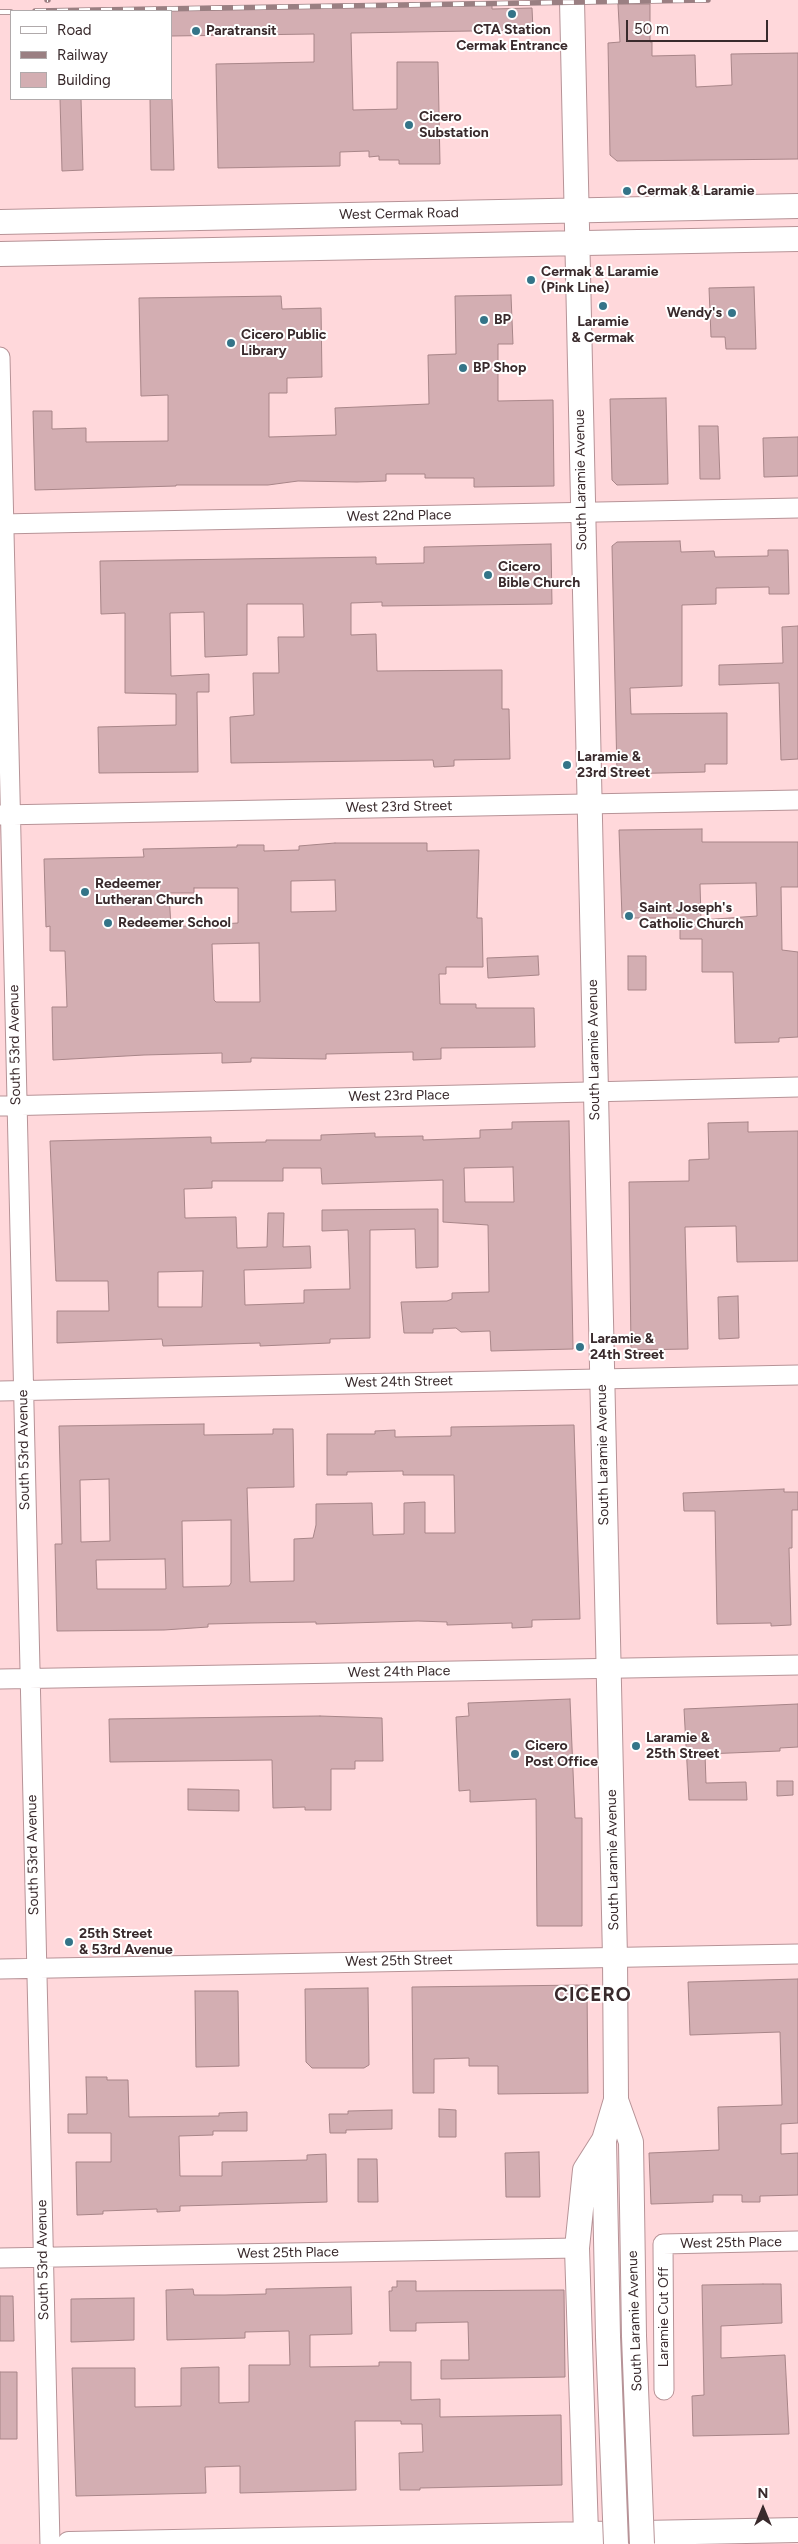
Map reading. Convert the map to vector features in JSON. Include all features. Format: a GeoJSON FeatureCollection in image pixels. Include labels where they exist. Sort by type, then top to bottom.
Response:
{"type":"FeatureCollection","features":[{"type":"Feature","properties":{"kind":"main road","name":"South Laramie Avenue"},"geometry":{"type":"LineString","coordinates":[[572,0],[575,243],[615,1957],[616,2100],[604,2140],[608,2336],[616,2544]]}},
{"type":"Feature","properties":{"kind":"main road","name":"West Cermak Road"},"geometry":{"type":"LineString","coordinates":[[0,222],[798,206]]}},
{"type":"Feature","properties":{"kind":"main road"},"geometry":{"type":"LineString","coordinates":[[0,254],[798,239]]}},
{"type":"Feature","properties":{"kind":"main road","name":"South Laramie Avenue"},"geometry":{"type":"LineString","coordinates":[[616,2100],[631,2142],[634,2336],[642,2544]]}},
{"type":"Feature","properties":{"kind":"main road"},"geometry":{"type":"LineString","coordinates":[[586,2534],[577,2248],[585,2170],[604,2140]]}},
{"type":"Feature","properties":{"kind":"main road"},"geometry":{"type":"LineString","coordinates":[[69,2544],[798,2530]]}},
{"type":"Feature","properties":{"kind":"street","name":"South 53rd Avenue"},"geometry":{"type":"LineString","coordinates":[[0,357],[8,1105],[23,1390],[50,2544]]}},
{"type":"Feature","properties":{"kind":"street","name":"West 22nd Place"},"geometry":{"type":"LineString","coordinates":[[2,524],[798,508]]}},
{"type":"Feature","properties":{"kind":"street","name":"West 23rd Street"},"geometry":{"type":"LineString","coordinates":[[5,815],[798,800]]}},
{"type":"Feature","properties":{"kind":"street","name":"West 23rd Place"},"geometry":{"type":"LineString","coordinates":[[8,1105],[798,1087]]}},
{"type":"Feature","properties":{"kind":"street","name":"West 24th Street"},"geometry":{"type":"LineString","coordinates":[[0,1390],[798,1375]]}},
{"type":"Feature","properties":{"kind":"street","name":"West 24th Place"},"geometry":{"type":"LineString","coordinates":[[0,1679],[798,1665]]}},
{"type":"Feature","properties":{"kind":"street","name":"West 25th Street"},"geometry":{"type":"LineString","coordinates":[[0,1969],[798,1954]]}},
{"type":"Feature","properties":{"kind":"street","name":"West 25th Place"},"geometry":{"type":"LineString","coordinates":[[663,2244],[798,2241]]}},
{"type":"Feature","properties":{"kind":"street","name":"Laramie Cut Off"},"geometry":{"type":"LineString","coordinates":[[663,2244],[664,2390]]}},
{"type":"Feature","properties":{"kind":"street","name":"West 25th Place"},"geometry":{"type":"LineString","coordinates":[[0,2258],[577,2248]]}},
{"type":"Feature","properties":{"kind":"building"},"geometry":{"type":"Polygon","coordinates":[[[492,2],[492,9],[532,8],[533,30],[351,33],[353,110],[397,109],[397,62],[438,62],[440,164],[399,164],[399,160],[379,160],[379,156],[369,157],[369,151],[340,152],[340,166],[218,168],[216,64],[314,62],[314,34],[172,36],[171,7],[492,2]]]}},
{"type":"Feature","properties":{"kind":"building"},"geometry":{"type":"Polygon","coordinates":[[[618,4],[650,4],[652,56],[695,55],[696,87],[732,85],[731,54],[798,53],[798,159],[617,161],[610,155],[608,43],[620,42],[618,4]]]}},
{"type":"Feature","properties":{"kind":"building"},"geometry":{"type":"Polygon","coordinates":[[[172,99],[174,170],[151,170],[150,100],[172,99]]]}},
{"type":"Feature","properties":{"kind":"building"},"geometry":{"type":"Polygon","coordinates":[[[60,100],[81,100],[83,170],[62,171],[60,100]]]}},
{"type":"Feature","properties":{"kind":"building","name":"Wendy's"},"geometry":{"type":"Polygon","coordinates":[[[754,287],[756,349],[726,349],[725,337],[711,337],[709,288],[754,287]]]}},
{"type":"Feature","properties":{"kind":"building"},"geometry":{"type":"Polygon","coordinates":[[[511,295],[513,344],[498,344],[498,401],[553,400],[554,486],[474,487],[474,478],[425,478],[425,474],[386,474],[386,481],[298,481],[268,485],[176,485],[35,490],[33,411],[52,411],[52,429],[86,428],[86,442],[168,441],[168,395],[141,396],[139,298],[281,296],[282,309],[321,308],[322,377],[287,378],[287,393],[269,393],[269,437],[336,435],[335,408],[429,404],[428,355],[456,354],[455,296],[511,295]]]}},
{"type":"Feature","properties":{"kind":"building"},"geometry":{"type":"Polygon","coordinates":[[[666,398],[668,484],[617,485],[612,480],[610,399],[666,398]]]}},
{"type":"Feature","properties":{"kind":"building"},"geometry":{"type":"Polygon","coordinates":[[[699,426],[718,426],[720,479],[700,479],[699,426]]]}},
{"type":"Feature","properties":{"kind":"building"},"geometry":{"type":"Polygon","coordinates":[[[798,437],[798,476],[764,477],[763,438],[798,437]]]}},
{"type":"Feature","properties":{"kind":"building"},"geometry":{"type":"Polygon","coordinates":[[[680,541],[681,552],[714,551],[715,557],[768,556],[768,550],[788,550],[789,594],[769,594],[769,587],[716,588],[716,604],[682,605],[682,686],[630,688],[631,714],[727,713],[727,764],[705,764],[705,772],[617,774],[612,546],[617,542],[680,541]]]}},
{"type":"Feature","properties":{"kind":"building"},"geometry":{"type":"Polygon","coordinates":[[[551,544],[552,604],[382,606],[382,602],[351,603],[351,635],[376,634],[377,671],[502,670],[502,709],[509,709],[510,759],[454,760],[454,766],[434,767],[433,760],[231,763],[230,717],[254,715],[253,673],[279,673],[278,637],[304,637],[303,604],[247,604],[247,655],[205,657],[204,612],[170,613],[171,676],[209,674],[209,692],[197,692],[198,772],[99,773],[98,727],[176,725],[176,694],[125,693],[125,613],[101,614],[100,561],[376,557],[376,564],[424,563],[424,547],[551,544]]]}},
{"type":"Feature","properties":{"kind":"building"},"geometry":{"type":"Polygon","coordinates":[[[798,626],[798,759],[781,760],[779,683],[719,685],[719,665],[783,663],[782,627],[798,626]]]}},
{"type":"Feature","properties":{"kind":"building"},"geometry":{"type":"Polygon","coordinates":[[[702,829],[702,842],[798,842],[798,887],[781,887],[782,950],[798,952],[798,1037],[779,1038],[779,1042],[735,1043],[733,972],[702,972],[702,939],[680,939],[680,918],[622,918],[619,830],[702,829]],[[756,883],[700,884],[701,920],[757,916],[756,883]]]}},
{"type":"Feature","properties":{"kind":"building"},"geometry":{"type":"Polygon","coordinates":[[[335,843],[427,843],[427,851],[479,850],[477,918],[482,918],[483,967],[446,967],[446,974],[439,974],[440,1004],[476,1004],[476,1008],[534,1008],[535,1047],[441,1048],[441,1059],[413,1060],[413,1052],[326,1054],[326,1059],[251,1058],[251,1062],[222,1063],[222,1053],[53,1060],[52,1007],[67,1007],[65,951],[50,951],[50,926],[46,927],[44,859],[144,857],[143,849],[264,845],[264,851],[299,850],[299,846],[335,843]],[[335,880],[291,881],[291,912],[336,911],[335,880]],[[194,888],[194,893],[169,893],[171,927],[238,923],[238,888],[194,888]],[[259,943],[212,944],[214,1000],[216,1002],[260,1002],[259,943]]]}},
{"type":"Feature","properties":{"kind":"building"},"geometry":{"type":"Polygon","coordinates":[[[538,956],[539,975],[488,978],[487,958],[538,956]]]}},
{"type":"Feature","properties":{"kind":"building"},"geometry":{"type":"Polygon","coordinates":[[[628,956],[646,956],[646,990],[628,990],[628,956]]]}},
{"type":"Feature","properties":{"kind":"building"},"geometry":{"type":"Polygon","coordinates":[[[569,1121],[573,1349],[491,1351],[490,1331],[461,1332],[456,1328],[433,1329],[433,1333],[404,1333],[401,1302],[447,1301],[452,1299],[452,1293],[489,1292],[488,1225],[443,1222],[443,1180],[322,1184],[321,1168],[283,1168],[283,1181],[212,1181],[212,1188],[184,1189],[185,1218],[236,1217],[237,1248],[267,1247],[268,1213],[284,1213],[283,1247],[310,1246],[311,1268],[244,1270],[245,1305],[304,1303],[304,1290],[350,1289],[348,1230],[322,1231],[322,1210],[438,1209],[438,1267],[416,1268],[415,1229],[370,1230],[370,1338],[330,1339],[330,1343],[260,1346],[260,1343],[163,1346],[162,1339],[57,1343],[57,1311],[109,1311],[108,1281],[56,1281],[50,1141],[211,1137],[211,1143],[266,1142],[266,1140],[321,1140],[321,1135],[375,1133],[375,1137],[423,1136],[423,1140],[480,1138],[480,1130],[512,1129],[512,1122],[569,1121]],[[513,1167],[464,1168],[465,1202],[514,1202],[513,1167]],[[203,1271],[158,1272],[158,1307],[202,1307],[203,1271]]]}},
{"type":"Feature","properties":{"kind":"building"},"geometry":{"type":"Polygon","coordinates":[[[748,1122],[748,1132],[798,1131],[798,1261],[737,1262],[736,1226],[685,1227],[688,1349],[631,1350],[629,1182],[689,1181],[689,1160],[709,1159],[708,1123],[748,1122]]]}},
{"type":"Feature","properties":{"kind":"building"},"geometry":{"type":"Polygon","coordinates":[[[738,1296],[739,1338],[719,1339],[718,1297],[738,1296]]]}},
{"type":"Feature","properties":{"kind":"building"},"geometry":{"type":"Polygon","coordinates":[[[204,1424],[204,1435],[273,1434],[273,1429],[293,1429],[294,1487],[247,1488],[250,1582],[294,1581],[294,1539],[313,1538],[316,1525],[316,1504],[372,1503],[373,1535],[404,1534],[404,1503],[425,1502],[425,1533],[455,1533],[454,1475],[403,1475],[403,1471],[347,1472],[347,1475],[327,1475],[327,1434],[375,1434],[375,1431],[395,1430],[395,1437],[451,1436],[451,1427],[574,1425],[580,1619],[532,1620],[532,1627],[512,1628],[512,1623],[447,1625],[447,1622],[418,1621],[316,1624],[316,1622],[208,1624],[208,1627],[164,1630],[57,1631],[55,1544],[62,1544],[59,1426],[204,1424]],[[109,1479],[80,1480],[81,1542],[110,1541],[109,1479]],[[231,1520],[182,1521],[183,1587],[229,1586],[231,1583],[231,1520]],[[165,1559],[96,1560],[97,1589],[166,1589],[165,1559]]]}},
{"type":"Feature","properties":{"kind":"building"},"geometry":{"type":"Polygon","coordinates":[[[784,1489],[784,1492],[798,1492],[798,1510],[792,1510],[792,1548],[789,1548],[791,1625],[771,1626],[771,1623],[717,1624],[715,1511],[684,1511],[683,1493],[784,1489]]]}},
{"type":"Feature","properties":{"kind":"building","name":"Cicero Post Office"},"geometry":{"type":"Polygon","coordinates":[[[570,1699],[575,1818],[582,1818],[582,1926],[537,1926],[536,1799],[470,1802],[470,1790],[459,1791],[456,1717],[469,1716],[468,1703],[570,1699]]]}},
{"type":"Feature","properties":{"kind":"building"},"geometry":{"type":"Polygon","coordinates":[[[798,1704],[798,1747],[780,1748],[780,1751],[705,1754],[706,1783],[746,1782],[747,1800],[689,1800],[684,1709],[798,1704]]]}},
{"type":"Feature","properties":{"kind":"building"},"geometry":{"type":"Polygon","coordinates":[[[320,1716],[382,1718],[383,1761],[355,1761],[355,1769],[331,1769],[331,1810],[305,1810],[305,1807],[273,1808],[272,1760],[110,1762],[109,1719],[320,1716]]]}},
{"type":"Feature","properties":{"kind":"building"},"geometry":{"type":"Polygon","coordinates":[[[777,1781],[793,1781],[793,1795],[777,1796],[777,1781]]]}},
{"type":"Feature","properties":{"kind":"building"},"geometry":{"type":"Polygon","coordinates":[[[188,1789],[239,1790],[239,1811],[188,1810],[188,1789]]]}},
{"type":"Feature","properties":{"kind":"building"},"geometry":{"type":"Polygon","coordinates":[[[798,1979],[798,2123],[781,2124],[781,2154],[798,2153],[798,2195],[760,2196],[760,2202],[742,2202],[742,2195],[713,2195],[713,2202],[651,2204],[649,2153],[719,2150],[718,2107],[782,2105],[780,2032],[690,2035],[688,1982],[798,1979]]]}},
{"type":"Feature","properties":{"kind":"building"},"geometry":{"type":"Polygon","coordinates":[[[587,1985],[588,2093],[498,2094],[498,2066],[469,2066],[469,2058],[434,2059],[434,2093],[413,2093],[412,1987],[587,1985]]]}},
{"type":"Feature","properties":{"kind":"building"},"geometry":{"type":"Polygon","coordinates":[[[368,1988],[369,2065],[364,2068],[312,2068],[306,2062],[305,1989],[368,1988]]]}},
{"type":"Feature","properties":{"kind":"building"},"geometry":{"type":"Polygon","coordinates":[[[195,1991],[238,1991],[239,2066],[196,2067],[195,1991]]]}},
{"type":"Feature","properties":{"kind":"building"},"geometry":{"type":"Polygon","coordinates":[[[86,2077],[128,2080],[129,2117],[219,2116],[219,2113],[247,2112],[247,2131],[213,2131],[213,2135],[179,2136],[180,2176],[222,2176],[222,2162],[307,2160],[307,2155],[326,2154],[327,2202],[180,2206],[180,2211],[157,2212],[157,2209],[103,2211],[103,2214],[77,2215],[76,2162],[111,2162],[111,2133],[68,2133],[68,2114],[87,2114],[86,2077]]]}},
{"type":"Feature","properties":{"kind":"building"},"geometry":{"type":"Polygon","coordinates":[[[439,2109],[456,2110],[456,2137],[439,2137],[439,2109]]]}},
{"type":"Feature","properties":{"kind":"building"},"geometry":{"type":"Polygon","coordinates":[[[392,2110],[392,2129],[346,2130],[346,2133],[330,2133],[329,2114],[348,2114],[348,2111],[392,2110]]]}},
{"type":"Feature","properties":{"kind":"building"},"geometry":{"type":"Polygon","coordinates":[[[539,2152],[540,2197],[506,2197],[505,2153],[539,2152]]]}},
{"type":"Feature","properties":{"kind":"building"},"geometry":{"type":"Polygon","coordinates":[[[358,2159],[377,2159],[378,2202],[358,2202],[358,2159]]]}},
{"type":"Feature","properties":{"kind":"building"},"geometry":{"type":"Polygon","coordinates":[[[397,2281],[416,2281],[416,2291],[564,2290],[565,2377],[441,2379],[441,2360],[469,2360],[468,2322],[416,2323],[416,2331],[390,2331],[389,2291],[392,2291],[392,2287],[397,2287],[397,2281]]]}},
{"type":"Feature","properties":{"kind":"building"},"geometry":{"type":"Polygon","coordinates":[[[781,2284],[782,2323],[721,2326],[721,2358],[785,2355],[789,2434],[693,2436],[692,2396],[704,2395],[702,2285],[781,2284]]]}},
{"type":"Feature","properties":{"kind":"building"},"geometry":{"type":"Polygon","coordinates":[[[351,2287],[352,2334],[310,2335],[310,2367],[379,2366],[379,2362],[411,2362],[411,2400],[440,2399],[440,2417],[561,2415],[562,2485],[400,2490],[399,2453],[423,2452],[422,2424],[401,2424],[401,2421],[355,2421],[356,2490],[240,2493],[240,2466],[205,2467],[206,2493],[76,2496],[72,2368],[135,2368],[135,2407],[181,2406],[181,2368],[219,2367],[219,2403],[249,2402],[249,2365],[290,2365],[289,2331],[245,2332],[245,2338],[167,2340],[166,2290],[193,2289],[194,2295],[225,2295],[266,2294],[266,2289],[351,2287]]]}},
{"type":"Feature","properties":{"kind":"building"},"geometry":{"type":"Polygon","coordinates":[[[0,2296],[13,2296],[14,2341],[0,2341],[0,2296]]]}},
{"type":"Feature","properties":{"kind":"building"},"geometry":{"type":"Polygon","coordinates":[[[134,2298],[134,2340],[71,2342],[71,2299],[134,2298]]]}},
{"type":"Feature","properties":{"kind":"building"},"geometry":{"type":"Polygon","coordinates":[[[0,2372],[17,2372],[17,2439],[0,2439],[0,2372]]]}},
{"type":"Feature","properties":{"kind":"railway"},"geometry":{"type":"LineString","coordinates":[[96,10],[708,0]]}},
{"type":"Feature","properties":{"kind":"railway"},"geometry":{"type":"LineString","coordinates":[[0,12],[10,12]]}},
{"type":"Feature","properties":{"kind":"place","name":"CTA Station Cermak Entrance"},"geometry":{"type":"Point","coordinates":[512,14]}},
{"type":"Feature","properties":{"kind":"place","name":"Paratransit"},"geometry":{"type":"Point","coordinates":[196,31]}},
{"type":"Feature","properties":{"kind":"place","name":"Cicero Substation"},"geometry":{"type":"Point","coordinates":[409,125]}},
{"type":"Feature","properties":{"kind":"place","name":"Cermak & Laramie"},"geometry":{"type":"Point","coordinates":[627,191]}},
{"type":"Feature","properties":{"kind":"place","name":"Cermak & Laramie (Pink Line)"},"geometry":{"type":"Point","coordinates":[531,280]}},
{"type":"Feature","properties":{"kind":"place","name":"Laramie & Cermak"},"geometry":{"type":"Point","coordinates":[603,306]}},
{"type":"Feature","properties":{"kind":"place","name":"Wendy's"},"geometry":{"type":"Point","coordinates":[732,313]}},
{"type":"Feature","properties":{"kind":"place","name":"BP"},"geometry":{"type":"Point","coordinates":[484,320]}},
{"type":"Feature","properties":{"kind":"place","name":"Cicero Public Library"},"geometry":{"type":"Point","coordinates":[231,343]}},
{"type":"Feature","properties":{"kind":"place","name":"BP Shop"},"geometry":{"type":"Point","coordinates":[463,368]}},
{"type":"Feature","properties":{"kind":"place","name":"Cicero Bible Church"},"geometry":{"type":"Point","coordinates":[488,575]}},
{"type":"Feature","properties":{"kind":"place","name":"Laramie & 23rd Street"},"geometry":{"type":"Point","coordinates":[567,765]}},
{"type":"Feature","properties":{"kind":"place","name":"Redeemer Lutheran Church"},"geometry":{"type":"Point","coordinates":[85,892]}},
{"type":"Feature","properties":{"kind":"place","name":"Saint Joseph's Catholic Church"},"geometry":{"type":"Point","coordinates":[629,916]}},
{"type":"Feature","properties":{"kind":"place","name":"Redeemer School"},"geometry":{"type":"Point","coordinates":[108,923]}},
{"type":"Feature","properties":{"kind":"place","name":"Laramie & 24th Street"},"geometry":{"type":"Point","coordinates":[580,1347]}},
{"type":"Feature","properties":{"kind":"place","name":"Laramie & 25th Street"},"geometry":{"type":"Point","coordinates":[636,1746]}},
{"type":"Feature","properties":{"kind":"place","name":"Cicero Post Office"},"geometry":{"type":"Point","coordinates":[515,1754]}},
{"type":"Feature","properties":{"kind":"place","name":"25th Street & 53rd Avenue"},"geometry":{"type":"Point","coordinates":[69,1942]}},
{"type":"Feature","properties":{"kind":"district","name":"CICERO"},"geometry":{"type":"Point","coordinates":[593,1995]}}]}
